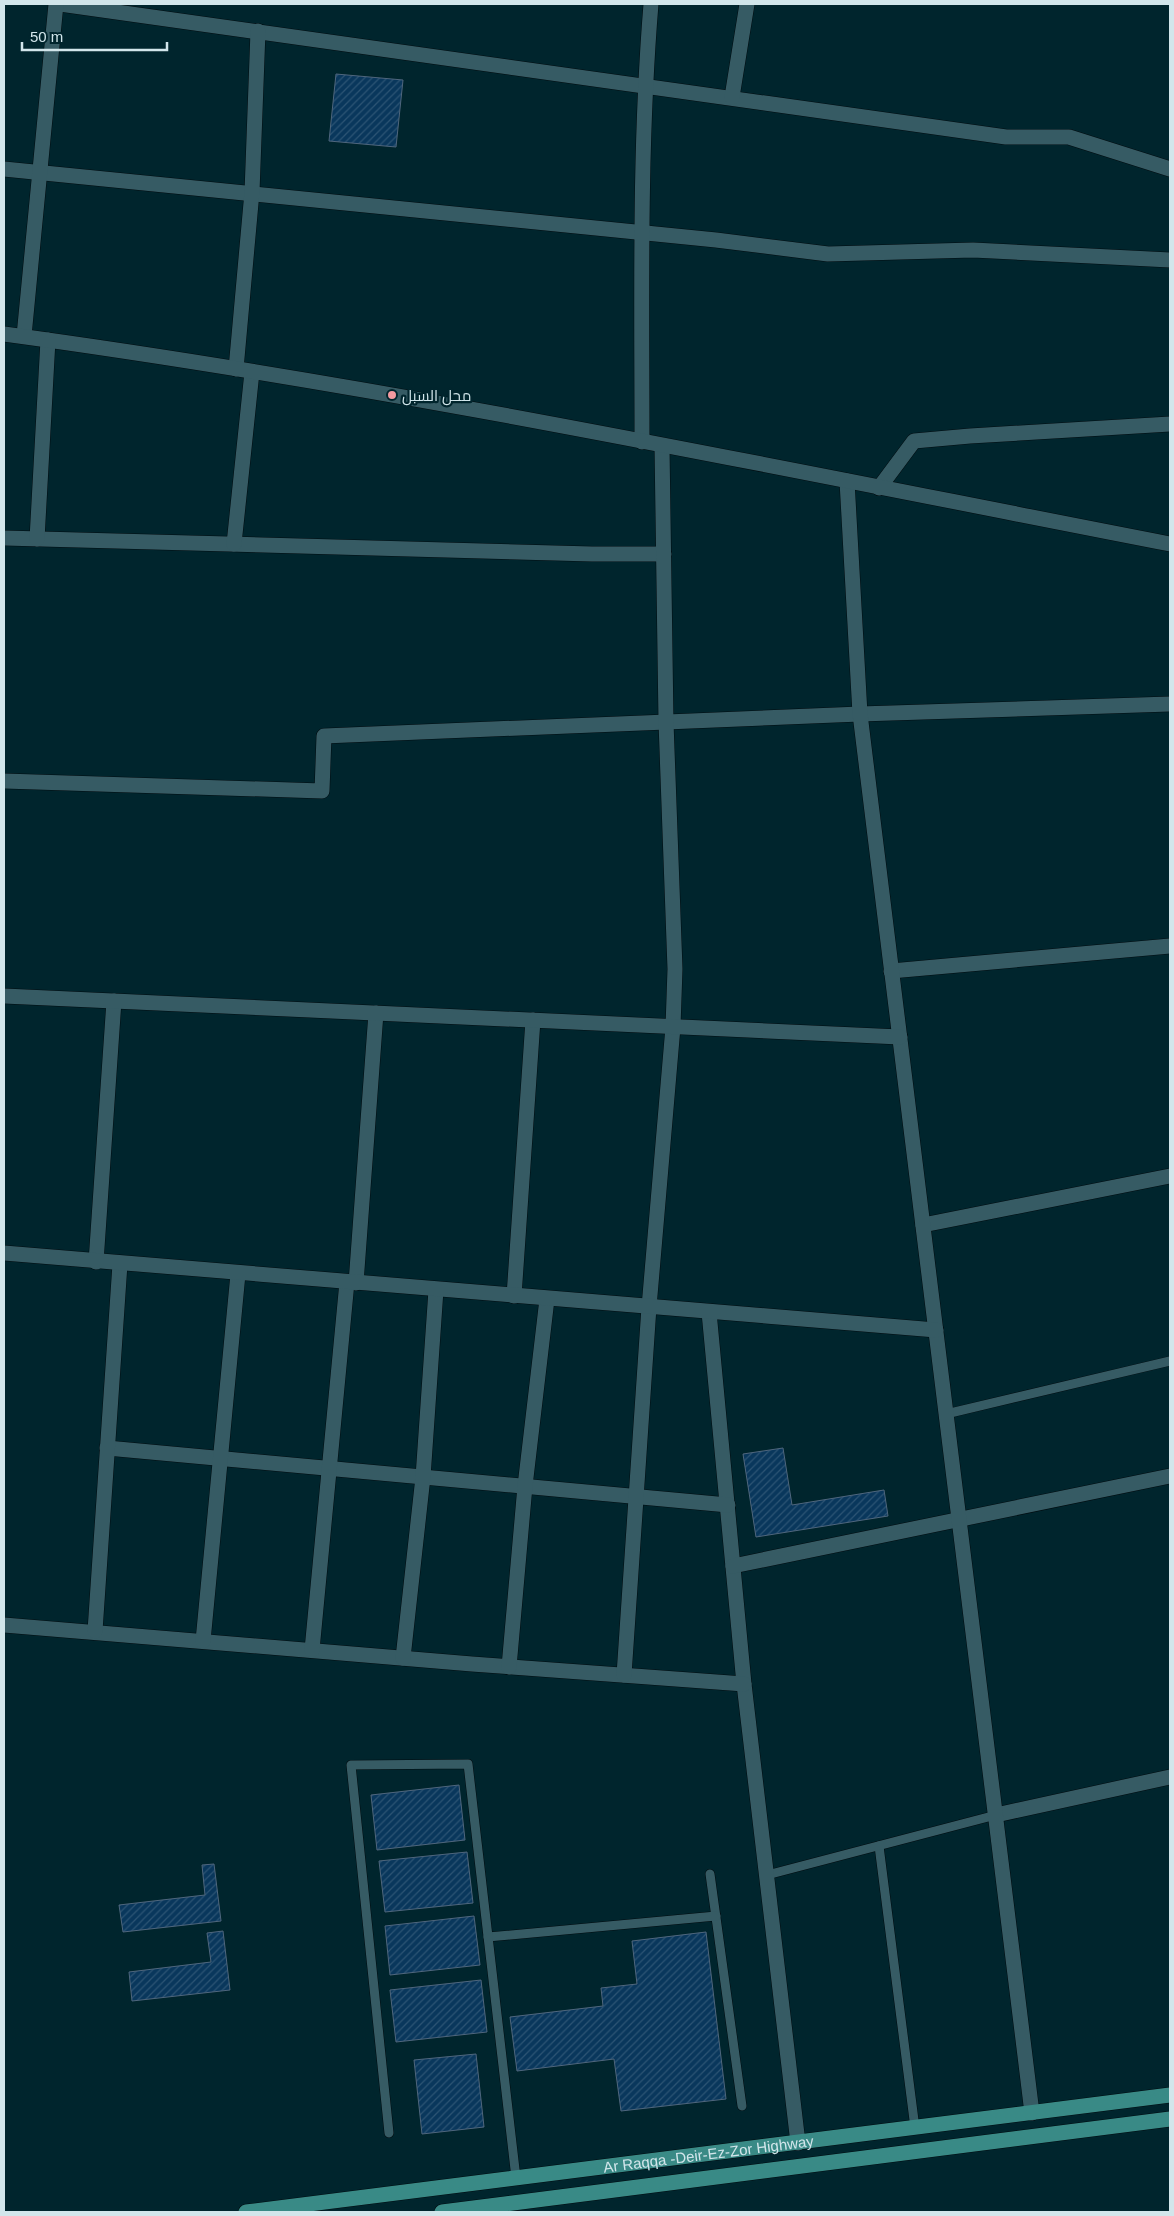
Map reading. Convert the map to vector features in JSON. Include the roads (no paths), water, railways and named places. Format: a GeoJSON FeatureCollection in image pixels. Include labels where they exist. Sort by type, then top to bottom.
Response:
{"type":"FeatureCollection","features":[{"type":"Feature","properties":{"kind":"main road","name":"Ar Raqqa -Deir-Ez-Zor Highway"},"geometry":{"type":"LineString","coordinates":[[246,2212],[1170,2095]]}},
{"type":"Feature","properties":{"kind":"main road","name":"Ar Raqqa -Deir-Ez-Zor Highway"},"geometry":{"type":"LineString","coordinates":[[442,2212],[1170,2119]]}},
{"type":"Feature","properties":{"kind":"street"},"geometry":{"type":"LineString","coordinates":[[24,336],[56,4]]}},
{"type":"Feature","properties":{"kind":"street"},"geometry":{"type":"LineString","coordinates":[[60,4],[1006,137],[1069,137],[1170,169]]}},
{"type":"Feature","properties":{"kind":"street"},"geometry":{"type":"LineString","coordinates":[[642,442],[644,85],[651,4]]}},
{"type":"Feature","properties":{"kind":"street"},"geometry":{"type":"LineString","coordinates":[[732,97],[747,4]]}},
{"type":"Feature","properties":{"kind":"street"},"geometry":{"type":"LineString","coordinates":[[236,369],[252,192],[258,31]]}},
{"type":"Feature","properties":{"kind":"street"},"geometry":{"type":"LineString","coordinates":[[4,169],[252,192],[642,234],[716,240],[828,254],[973,250],[1170,260]]}},
{"type":"Feature","properties":{"kind":"street"},"geometry":{"type":"LineString","coordinates":[[4,334],[236,369],[421,400],[1170,544]]}},
{"type":"Feature","properties":{"kind":"street"},"geometry":{"type":"LineString","coordinates":[[37,539],[48,340]]}},
{"type":"Feature","properties":{"kind":"street"},"geometry":{"type":"LineString","coordinates":[[234,544],[252,372]]}},
{"type":"Feature","properties":{"kind":"street"},"geometry":{"type":"LineString","coordinates":[[879,488],[914,442],[970,436],[1170,424]]}},
{"type":"Feature","properties":{"kind":"street"},"geometry":{"type":"LineString","coordinates":[[624,1675],[649,1307],[673,1027],[675,969],[666,722],[662,446]]}},
{"type":"Feature","properties":{"kind":"street"},"geometry":{"type":"LineString","coordinates":[[847,481],[860,714],[1032,2113]]}},
{"type":"Feature","properties":{"kind":"street"},"geometry":{"type":"LineString","coordinates":[[4,538],[592,554],[664,554]]}},
{"type":"Feature","properties":{"kind":"street"},"geometry":{"type":"LineString","coordinates":[[4,781],[322,791],[324,736],[860,714],[1170,704]]}},
{"type":"Feature","properties":{"kind":"street"},"geometry":{"type":"LineString","coordinates":[[891,971],[1170,946]]}},
{"type":"Feature","properties":{"kind":"street"},"geometry":{"type":"LineString","coordinates":[[4,996],[900,1037]]}},
{"type":"Feature","properties":{"kind":"street"},"geometry":{"type":"LineString","coordinates":[[96,1262],[114,1001]]}},
{"type":"Feature","properties":{"kind":"street"},"geometry":{"type":"LineString","coordinates":[[312,1650],[328,1468],[352,1283],[376,1013]]}},
{"type":"Feature","properties":{"kind":"street"},"geometry":{"type":"LineString","coordinates":[[514,1296],[533,1020]]}},
{"type":"Feature","properties":{"kind":"street"},"geometry":{"type":"LineString","coordinates":[[923,1225],[1170,1176]]}},
{"type":"Feature","properties":{"kind":"street"},"geometry":{"type":"LineString","coordinates":[[4,1253],[238,1274],[936,1330]]}},
{"type":"Feature","properties":{"kind":"street"},"geometry":{"type":"LineString","coordinates":[[94,1631],[120,1264]]}},
{"type":"Feature","properties":{"kind":"street"},"geometry":{"type":"LineString","coordinates":[[202,1641],[238,1274]]}},
{"type":"Feature","properties":{"kind":"street"},"geometry":{"type":"LineString","coordinates":[[403,1658],[423,1477],[436,1290]]}},
{"type":"Feature","properties":{"kind":"street"},"geometry":{"type":"LineString","coordinates":[[509,1667],[525,1486],[547,1299]]}},
{"type":"Feature","properties":{"kind":"street"},"geometry":{"type":"LineString","coordinates":[[709,1312],[744,1684],[798,2142]]}},
{"type":"Feature","properties":{"kind":"street"},"geometry":{"type":"LineString","coordinates":[[107,1448],[728,1505]]}},
{"type":"Feature","properties":{"kind":"street"},"geometry":{"type":"LineString","coordinates":[[733,1566],[1170,1476]]}},
{"type":"Feature","properties":{"kind":"street"},"geometry":{"type":"LineString","coordinates":[[4,1625],[509,1667],[744,1684]]}},
{"type":"Feature","properties":{"kind":"street"},"geometry":{"type":"LineString","coordinates":[[996,1814],[1170,1777]]}},
{"type":"Feature","properties":{"kind":"lane"},"geometry":{"type":"LineString","coordinates":[[946,1414],[1170,1361]]}},
{"type":"Feature","properties":{"kind":"lane"},"geometry":{"type":"LineString","coordinates":[[389,2133],[351,1765],[468,1764],[516,2178]]}},
{"type":"Feature","properties":{"kind":"lane"},"geometry":{"type":"LineString","coordinates":[[767,1875],[996,1814]]}},
{"type":"Feature","properties":{"kind":"lane"},"geometry":{"type":"LineString","coordinates":[[879,1846],[915,2128]]}},
{"type":"Feature","properties":{"kind":"lane"},"geometry":{"type":"LineString","coordinates":[[710,1874],[742,2106]]}},
{"type":"Feature","properties":{"kind":"lane"},"geometry":{"type":"LineString","coordinates":[[488,1937],[716,1916]]}},
{"type":"Feature","properties":{"kind":"place","name":"محل السبل"},"geometry":{"type":"Point","coordinates":[392,395]}}]}
